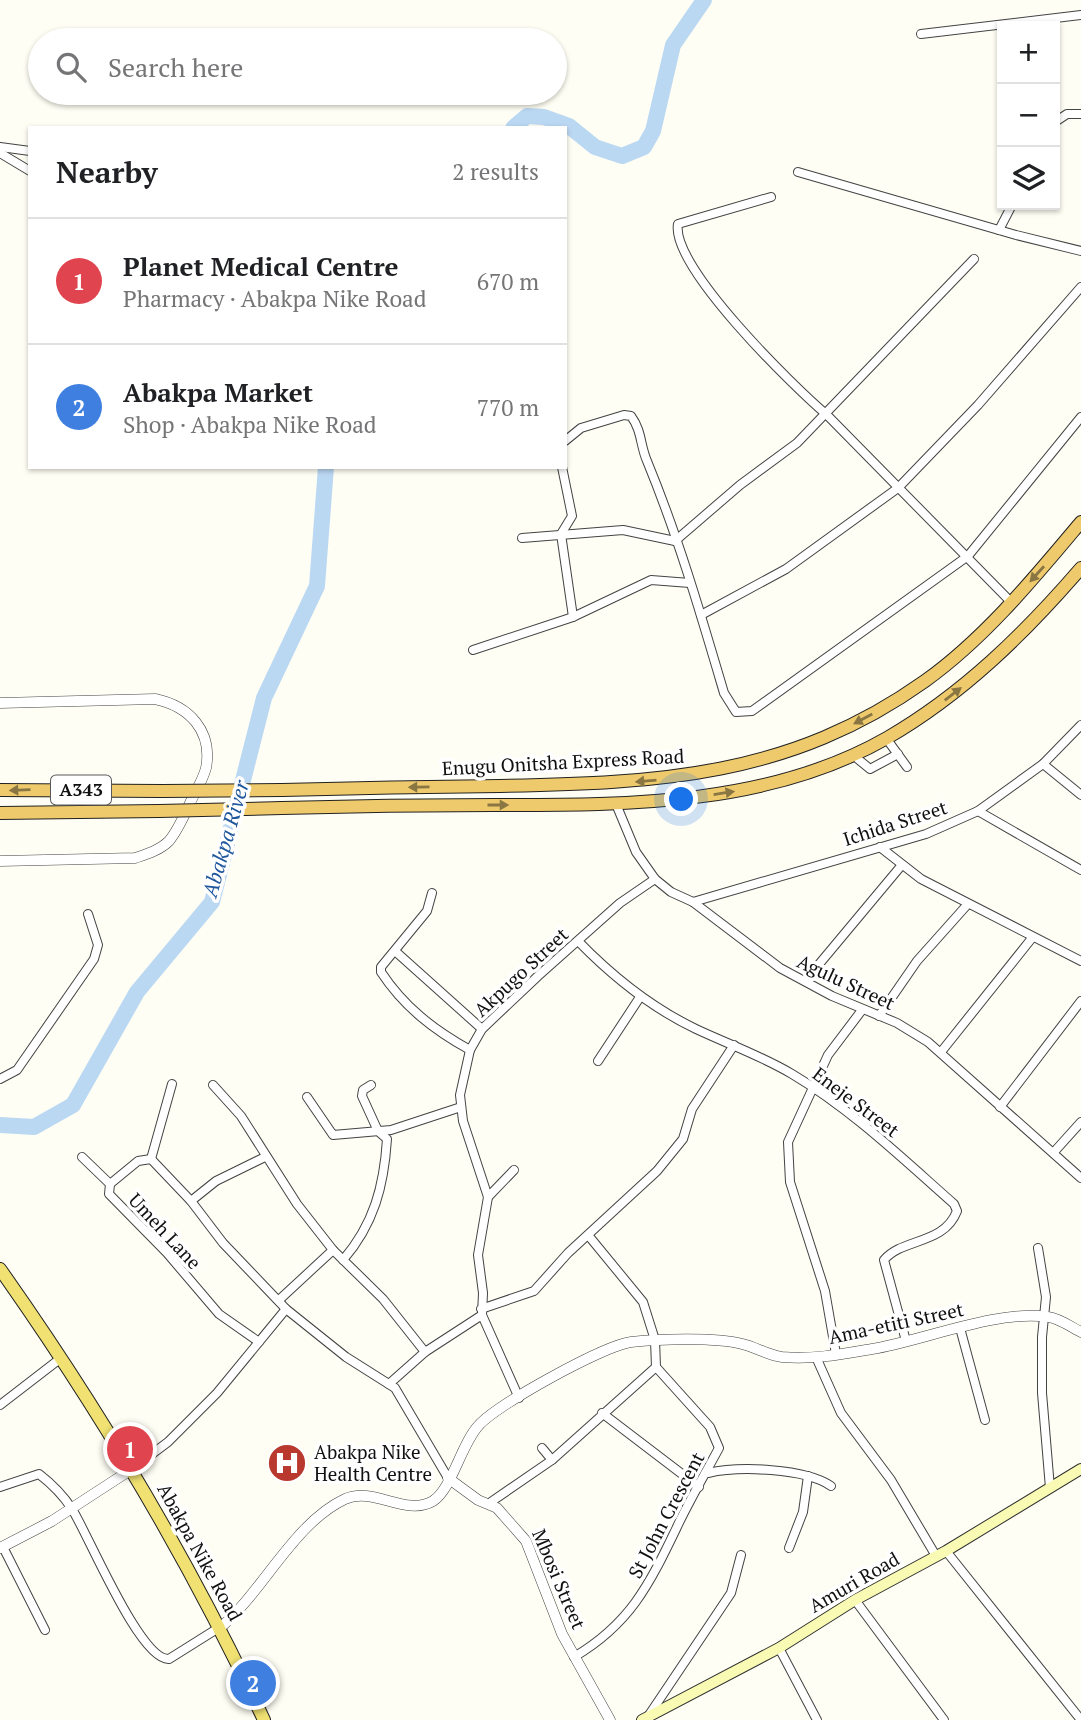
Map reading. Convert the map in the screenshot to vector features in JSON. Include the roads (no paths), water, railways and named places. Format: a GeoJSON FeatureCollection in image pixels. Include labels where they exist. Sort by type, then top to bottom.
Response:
{"type":"FeatureCollection","features":[{"type":"Feature","properties":{"kind":"highway","name":"Enugu Onitsha Express Road"},"geometry":{"type":"LineString","coordinates":[[0,790],[282,790],[642,782],[733,768],[800,747],[871,715],[939,670],[1011,602],[1081,522]]}},
{"type":"Feature","properties":{"kind":"highway","name":"Enugu Onitsha Express Road"},"geometry":{"type":"LineString","coordinates":[[0,813],[616,804],[737,791],[797,776],[853,755],[886,738],[946,700],[988,666],[1081,568]]}},
{"type":"Feature","properties":{"kind":"main road","name":"Abakpa Nike Road"},"geometry":{"type":"LineString","coordinates":[[0,1269],[129,1471],[218,1629],[264,1720]]}},
{"type":"Feature","properties":{"kind":"main road","name":"Abakpa Nike Road"},"geometry":{"type":"LineString","coordinates":[[0,1284],[58,1360]]}},
{"type":"Feature","properties":{"kind":"main road","name":"Amuri Road"},"geometry":{"type":"LineString","coordinates":[[645,1719],[779,1648],[855,1600],[941,1553],[1081,1469]]}},
{"type":"Feature","properties":{"kind":"main road","name":"Abakpa Nike Road"},"geometry":{"type":"LineString","coordinates":[[218,1629],[257,1720]]}},
{"type":"Feature","properties":{"kind":"street"},"geometry":{"type":"LineString","coordinates":[[921,34],[1081,15]]}},
{"type":"Feature","properties":{"kind":"street"},"geometry":{"type":"LineString","coordinates":[[1060,119],[1067,114],[1081,114]]}},
{"type":"Feature","properties":{"kind":"street"},"geometry":{"type":"LineString","coordinates":[[0,147],[28,151]]}},
{"type":"Feature","properties":{"kind":"street"},"geometry":{"type":"LineString","coordinates":[[0,153],[28,170]]}},
{"type":"Feature","properties":{"kind":"street"},"geometry":{"type":"LineString","coordinates":[[798,172],[1081,251]]}},
{"type":"Feature","properties":{"kind":"street"},"geometry":{"type":"LineString","coordinates":[[771,197],[683,221],[677,229],[680,246],[688,262],[738,324],[796,388],[827,415],[1011,602]]}},
{"type":"Feature","properties":{"kind":"street"},"geometry":{"type":"LineString","coordinates":[[999,230],[1009,210]]}},
{"type":"Feature","properties":{"kind":"street"},"geometry":{"type":"LineString","coordinates":[[675,541],[740,485],[797,443],[827,415],[974,259]]}},
{"type":"Feature","properties":{"kind":"street"},"geometry":{"type":"LineString","coordinates":[[701,615],[786,569],[898,488],[978,405],[1081,287]]}},
{"type":"Feature","properties":{"kind":"street"},"geometry":{"type":"LineString","coordinates":[[567,439],[581,428],[595,422],[631,416],[639,426],[645,457],[663,497],[730,706],[736,712],[752,710],[968,556],[1081,417]]}},
{"type":"Feature","properties":{"kind":"street"},"geometry":{"type":"LineString","coordinates":[[562,469],[572,516],[561,534],[573,617]]}},
{"type":"Feature","properties":{"kind":"street"},"geometry":{"type":"LineString","coordinates":[[522,538],[623,530],[675,541]]}},
{"type":"Feature","properties":{"kind":"street"},"geometry":{"type":"LineString","coordinates":[[473,650],[573,617],[651,580],[690,583]]}},
{"type":"Feature","properties":{"kind":"street"},"geometry":{"type":"LineString","coordinates":[[0,703],[131,699],[172,702],[190,713],[202,730],[207,750],[205,769],[180,824],[168,842],[152,852],[135,858],[0,861]]}},
{"type":"Feature","properties":{"kind":"street","name":"Ichida Street"},"geometry":{"type":"LineString","coordinates":[[692,902],[926,834],[978,811],[1043,764],[1081,725]]}},
{"type":"Feature","properties":{"kind":"street"},"geometry":{"type":"LineString","coordinates":[[886,738],[907,767]]}},
{"type":"Feature","properties":{"kind":"street"},"geometry":{"type":"LineString","coordinates":[[853,755],[870,769],[898,754]]}},
{"type":"Feature","properties":{"kind":"street"},"geometry":{"type":"LineString","coordinates":[[1043,764],[1081,795]]}},
{"type":"Feature","properties":{"kind":"street","name":"Agulu Street"},"geometry":{"type":"LineString","coordinates":[[616,804],[636,852],[655,879],[671,892],[692,902],[780,968],[862,1010],[913,1032],[941,1052],[1081,1178]]}},
{"type":"Feature","properties":{"kind":"street"},"geometry":{"type":"LineString","coordinates":[[978,811],[1081,870]]}},
{"type":"Feature","properties":{"kind":"street"},"geometry":{"type":"LineString","coordinates":[[880,847],[901,866],[967,905],[1081,961]]}},
{"type":"Feature","properties":{"kind":"street"},"geometry":{"type":"LineString","coordinates":[[805,981],[901,866]]}},
{"type":"Feature","properties":{"kind":"street","name":"Akpugo Street"},"geometry":{"type":"LineString","coordinates":[[519,1398],[482,1312],[478,1255],[488,1197],[461,1107],[460,1095],[470,1050],[482,1029],[620,903],[655,879]]}},
{"type":"Feature","properties":{"kind":"street"},"geometry":{"type":"LineString","coordinates":[[432,893],[427,911],[381,967],[384,977],[407,1005],[433,1029],[470,1050]]}},
{"type":"Feature","properties":{"kind":"street"},"geometry":{"type":"LineString","coordinates":[[879,1016],[917,961],[967,905]]}},
{"type":"Feature","properties":{"kind":"street"},"geometry":{"type":"LineString","coordinates":[[0,1079],[17,1070],[94,959],[98,946],[88,914]]}},
{"type":"Feature","properties":{"kind":"street"},"geometry":{"type":"LineString","coordinates":[[941,1052],[1032,938]]}},
{"type":"Feature","properties":{"kind":"street","name":"Eneje Street"},"geometry":{"type":"LineString","coordinates":[[578,941],[609,973],[640,997],[695,1029],[734,1045],[792,1074],[813,1088],[902,1158],[954,1204],[957,1211],[954,1220],[927,1240],[892,1253],[884,1260],[906,1341]]}},
{"type":"Feature","properties":{"kind":"street"},"geometry":{"type":"LineString","coordinates":[[395,951],[482,1029]]}},
{"type":"Feature","properties":{"kind":"street"},"geometry":{"type":"LineString","coordinates":[[598,1061],[640,997]]}},
{"type":"Feature","properties":{"kind":"street"},"geometry":{"type":"LineString","coordinates":[[1000,1107],[1081,1002]]}},
{"type":"Feature","properties":{"kind":"street"},"geometry":{"type":"LineString","coordinates":[[836,1354],[825,1291],[790,1182],[787,1165],[788,1142],[828,1055],[862,1010]]}},
{"type":"Feature","properties":{"kind":"street"},"geometry":{"type":"LineString","coordinates":[[389,1384],[425,1352],[482,1312],[534,1292],[588,1235],[673,1154],[683,1139],[692,1109],[734,1045]]}},
{"type":"Feature","properties":{"kind":"street"},"geometry":{"type":"LineString","coordinates":[[151,1159],[172,1084]]}},
{"type":"Feature","properties":{"kind":"street"},"geometry":{"type":"LineString","coordinates":[[213,1085],[241,1116],[265,1157],[332,1250],[383,1299],[425,1352]]}},
{"type":"Feature","properties":{"kind":"street"},"geometry":{"type":"LineString","coordinates":[[343,1260],[361,1239],[381,1191],[387,1139],[381,1133],[362,1096],[363,1090],[371,1085]]}},
{"type":"Feature","properties":{"kind":"street"},"geometry":{"type":"LineString","coordinates":[[307,1097],[333,1135],[381,1133],[461,1107]]}},
{"type":"Feature","properties":{"kind":"street"},"geometry":{"type":"LineString","coordinates":[[1054,1152],[1081,1122]]}},
{"type":"Feature","properties":{"kind":"street"},"geometry":{"type":"LineString","coordinates":[[82,1157],[110,1184]]}},
{"type":"Feature","properties":{"kind":"street"},"geometry":{"type":"LineString","coordinates":[[191,1201],[216,1181],[265,1157]]}},
{"type":"Feature","properties":{"kind":"street","name":"Umeh Lane"},"geometry":{"type":"LineString","coordinates":[[259,1342],[219,1314],[167,1253],[109,1194],[110,1184],[138,1161],[151,1159],[191,1201],[223,1243],[286,1309],[346,1357],[389,1384],[405,1401],[448,1478]]}},
{"type":"Feature","properties":{"kind":"street"},"geometry":{"type":"LineString","coordinates":[[488,1197],[514,1170]]}},
{"type":"Feature","properties":{"kind":"street"},"geometry":{"type":"LineString","coordinates":[[488,1504],[552,1460],[656,1367],[654,1340],[643,1302],[588,1235]]}},
{"type":"Feature","properties":{"kind":"street"},"geometry":{"type":"LineString","coordinates":[[1038,1248],[1046,1297],[1042,1337],[1042,1393],[1050,1488]]}},
{"type":"Feature","properties":{"kind":"street"},"geometry":{"type":"LineString","coordinates":[[279,1300],[332,1250]]}},
{"type":"Feature","properties":{"kind":"street"},"geometry":{"type":"LineString","coordinates":[[45,1630],[1,1547],[72,1509],[168,1441],[217,1393],[286,1309]]}},
{"type":"Feature","properties":{"kind":"street","name":"Ama-etiti Street"},"geometry":{"type":"LineString","coordinates":[[218,1629],[247,1602],[309,1525],[346,1498],[360,1495],[411,1505],[433,1501],[442,1492],[480,1424],[519,1398],[612,1348],[654,1340],[741,1343],[768,1354],[816,1357],[906,1341],[993,1320],[1045,1316],[1081,1332]]}},
{"type":"Feature","properties":{"kind":"street"},"geometry":{"type":"LineString","coordinates":[[960,1328],[985,1420]]}},
{"type":"Feature","properties":{"kind":"street"},"geometry":{"type":"LineString","coordinates":[[816,1357],[841,1413],[941,1553],[1080,1718]]}},
{"type":"Feature","properties":{"kind":"street"},"geometry":{"type":"LineString","coordinates":[[0,1405],[58,1360]]}},
{"type":"Feature","properties":{"kind":"street","name":"St John Crescent"},"geometry":{"type":"LineString","coordinates":[[574,1657],[607,1635],[632,1610],[662,1561],[719,1448],[710,1427],[656,1367]]}},
{"type":"Feature","properties":{"kind":"street"},"geometry":{"type":"LineString","coordinates":[[602,1413],[699,1486]]}},
{"type":"Feature","properties":{"kind":"street"},"geometry":{"type":"LineString","coordinates":[[542,1448],[552,1460]]}},
{"type":"Feature","properties":{"kind":"street"},"geometry":{"type":"LineString","coordinates":[[708,1473],[755,1470],[808,1476],[831,1486]]}},
{"type":"Feature","properties":{"kind":"street"},"geometry":{"type":"LineString","coordinates":[[0,1487],[39,1474],[52,1484],[72,1509],[135,1627],[159,1657],[169,1659],[218,1629]]}},
{"type":"Feature","properties":{"kind":"street"},"geometry":{"type":"LineString","coordinates":[[789,1548],[803,1512],[808,1476]]}},
{"type":"Feature","properties":{"kind":"street","name":"Mbosi Street"},"geometry":{"type":"LineString","coordinates":[[448,1478],[498,1508],[526,1541],[562,1634],[610,1720]]}},
{"type":"Feature","properties":{"kind":"street"},"geometry":{"type":"LineString","coordinates":[[645,1719],[731,1593],[741,1555]]}},
{"type":"Feature","properties":{"kind":"street"},"geometry":{"type":"LineString","coordinates":[[855,1600],[944,1720]]}},
{"type":"Feature","properties":{"kind":"street"},"geometry":{"type":"LineString","coordinates":[[779,1648],[817,1720]]}},
{"type":"Feature","properties":{"kind":"waterway","name":"Abakpa River"},"geometry":{"type":"LineString","coordinates":[[515,126],[527,116],[544,117],[569,126],[595,147],[622,156],[644,147],[653,131],[673,45],[704,0]]}},
{"type":"Feature","properties":{"kind":"waterway","name":"Abakpa River"},"geometry":{"type":"LineString","coordinates":[[0,1125],[34,1127],[73,1105],[137,992],[212,902],[264,698],[317,586],[326,469]]}},
{"type":"Feature","properties":{"kind":"place","name":"Planet Medical Centre"},"geometry":{"type":"Point","coordinates":[130,1449]}},
{"type":"Feature","properties":{"kind":"place","name":"Abakpa Nike Health Centre"},"geometry":{"type":"Point","coordinates":[287,1463]}},
{"type":"Feature","properties":{"kind":"place","name":"Abakpa Market"},"geometry":{"type":"Point","coordinates":[253,1683]}}]}
